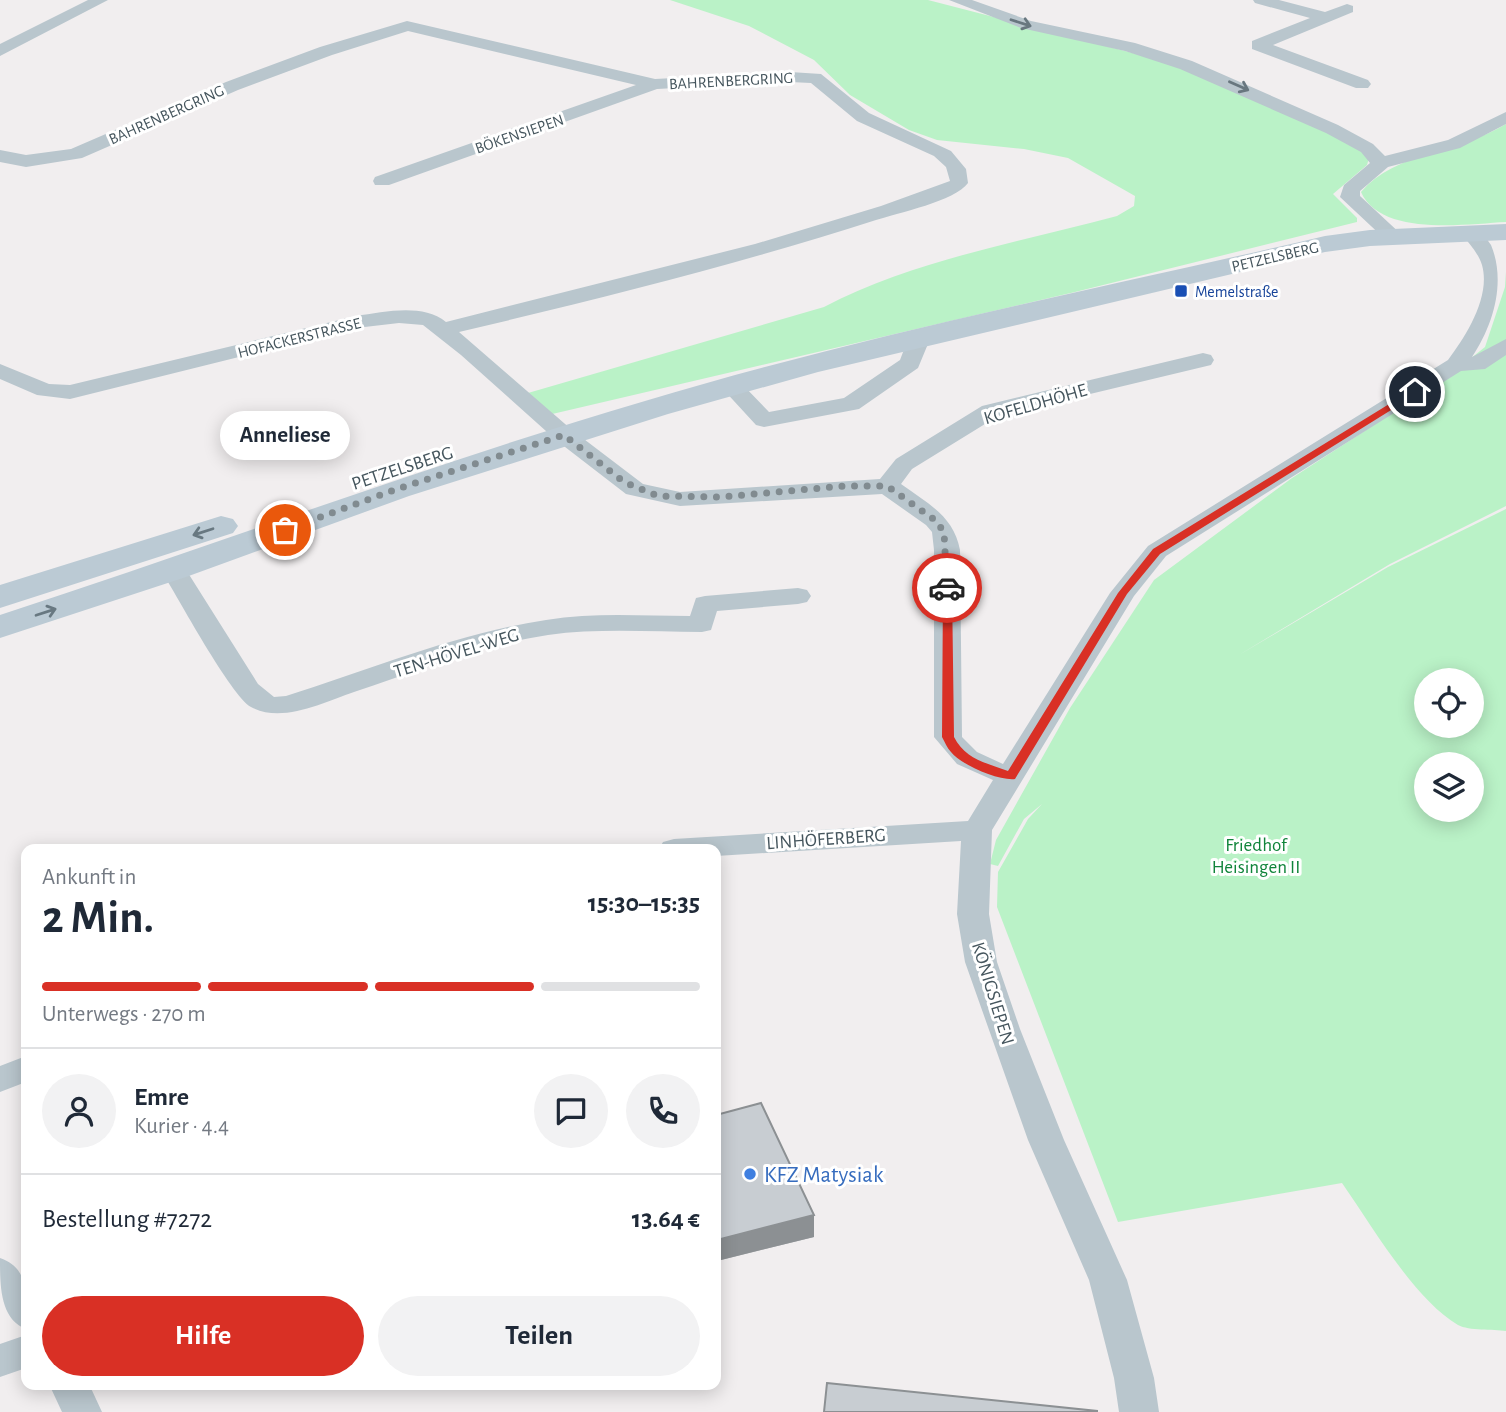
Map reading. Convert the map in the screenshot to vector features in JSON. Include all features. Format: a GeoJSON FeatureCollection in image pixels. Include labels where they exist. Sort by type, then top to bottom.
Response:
{"type":"FeatureCollection","features":[{"type":"Feature","properties":{"kind":"main road"},"geometry":{"type":"LineString","coordinates":[[1471,233],[1506,232]]}},
{"type":"Feature","properties":{"kind":"main road","name":"PETZELSBERG"},"geometry":{"type":"LineString","coordinates":[[0,597],[556,427],[733,388],[810,365],[1325,244],[1471,233]]}},
{"type":"Feature","properties":{"kind":"main road","name":"PETZELSBERG"},"geometry":{"type":"LineString","coordinates":[[0,626],[174,570],[656,391],[810,365]]}},
{"type":"Feature","properties":{"kind":"street"},"geometry":{"type":"LineString","coordinates":[[0,51],[100,0]]}},
{"type":"Feature","properties":{"kind":"street"},"geometry":{"type":"LineString","coordinates":[[957,0],[1027,25],[1129,47],[1186,65],[1343,135],[1367,148],[1381,163]]}},
{"type":"Feature","properties":{"kind":"street"},"geometry":{"type":"LineString","coordinates":[[1261,0],[1324,17]]}},
{"type":"Feature","properties":{"kind":"street"},"geometry":{"type":"LineString","coordinates":[[1347,9],[1258,45],[1362,83]]}},
{"type":"Feature","properties":{"kind":"street","name":"BAHRENBERGRING"},"geometry":{"type":"LineString","coordinates":[[0,156],[26,161],[75,154],[232,86],[402,27],[420,28],[656,85],[815,78],[863,117],[949,157],[958,171],[958,183],[813,235],[562,302],[444,329]]}},
{"type":"Feature","properties":{"kind":"street","name":"BÖKENSIEPEN"},"geometry":{"type":"LineString","coordinates":[[382,181],[656,85]]}},
{"type":"Feature","properties":{"kind":"street"},"geometry":{"type":"LineString","coordinates":[[1394,237],[1349,192],[1381,163],[1454,144],[1506,117]]}},
{"type":"Feature","properties":{"kind":"street"},"geometry":{"type":"LineString","coordinates":[[0,178],[26,161]]}},
{"type":"Feature","properties":{"kind":"street","name":"KÖNIGSIEPEN"},"geometry":{"type":"LineString","coordinates":[[1139,1412],[1134,1378],[1108,1280],[1046,1140],[981,962],[973,914],[977,830],[1123,593],[1157,551],[1456,365],[1483,317],[1492,278],[1489,257],[1471,233]]}},
{"type":"Feature","properties":{"kind":"street","name":"HOFACKERSTRASSE"},"geometry":{"type":"LineString","coordinates":[[0,371],[45,390],[70,392],[368,320],[429,320],[444,329],[556,427]]}},
{"type":"Feature","properties":{"kind":"street"},"geometry":{"type":"LineString","coordinates":[[733,388],[764,420],[850,404],[910,363],[919,339]]}},
{"type":"Feature","properties":{"kind":"street"},"geometry":{"type":"LineString","coordinates":[[1456,365],[1477,364],[1506,346]]}},
{"type":"Feature","properties":{"kind":"street","name":"KOFELDHÖHE"},"geometry":{"type":"LineString","coordinates":[[887,486],[904,464],[990,411],[1203,360]]}},
{"type":"Feature","properties":{"kind":"street"},"geometry":{"type":"LineString","coordinates":[[556,427],[624,482],[658,496],[721,497],[844,486],[887,486],[935,520],[944,532],[947,550],[948,737],[955,751],[967,760],[1011,776]]}},
{"type":"Feature","properties":{"kind":"street","name":"TEN-HÖVEL-WEG"},"geometry":{"type":"LineString","coordinates":[[174,570],[247,688],[257,700],[271,706],[292,703],[473,644],[529,630],[584,625],[702,624],[705,604],[798,596]]}},
{"type":"Feature","properties":{"kind":"street","name":"LINHÖFERBERG"},"geometry":{"type":"LineString","coordinates":[[721,846],[977,830]]}},
{"type":"Feature","properties":{"kind":"street"},"geometry":{"type":"LineString","coordinates":[[0,1080],[21,1070]]}},
{"type":"Feature","properties":{"kind":"street"},"geometry":{"type":"LineString","coordinates":[[0,1273],[21,1305]]}},
{"type":"Feature","properties":{"kind":"street"},"geometry":{"type":"LineString","coordinates":[[0,1362],[21,1353]]}},
{"type":"Feature","properties":{"kind":"street"},"geometry":{"type":"LineString","coordinates":[[72,1390],[82,1412]]}},
{"type":"Feature","properties":{"kind":"green space"},"geometry":{"type":"Polygon","coordinates":[[[670,0],[928,0],[1179,65],[1351,141],[1369,158],[1367,165],[1333,194],[1357,218],[1357,222],[1075,292],[548,415],[528,393],[824,307],[858,291],[931,264],[1117,216],[1134,206],[1135,196],[1068,158],[1024,149],[937,140],[909,130],[850,95],[814,60],[749,26],[670,0]]]}},
{"type":"Feature","properties":{"kind":"green space"},"geometry":{"type":"Polygon","coordinates":[[[1506,124],[1506,222],[1426,225],[1405,222],[1386,216],[1371,206],[1361,192],[1375,178],[1392,168],[1488,134],[1506,124]]]}},
{"type":"Feature","properties":{"kind":"green space","name":"Friedhof Heisingen II"},"geometry":{"type":"Polygon","coordinates":[[[1506,272],[1506,506],[1390,564],[1239,655],[1388,567],[1506,509],[1506,1331],[1463,1327],[1442,1313],[1410,1280],[1342,1183],[1118,1222],[997,907],[998,872],[1028,819],[1042,804],[1024,819],[998,866],[990,864],[996,840],[1070,708],[1154,580],[1292,478],[1445,379],[1485,347],[1505,287],[1506,272]]]}},
{"type":"Feature","properties":{"kind":"building","name":"KFZ Matysiak"},"geometry":{"type":"Polygon","coordinates":[[[761,1103],[814,1215],[721,1239],[721,1114],[761,1103]]]}},
{"type":"Feature","properties":{"kind":"building"},"geometry":{"type":"Polygon","coordinates":[[[827,1383],[1097,1411],[1097,1412],[824,1412],[827,1383]]]}},
{"type":"Feature","properties":{"kind":"way so far"},"geometry":{"type":"LineString","coordinates":[[285,530],[397,489],[564,435],[624,482],[635,489],[658,496],[680,499],[844,486],[887,486],[935,520],[944,532],[947,588]]}},
{"type":"Feature","properties":{"kind":"place","name":"Memelstraße"},"geometry":{"type":"Point","coordinates":[1181,291]}},
{"type":"Feature","properties":{"kind":"place","name":"Anneliese"},"geometry":{"type":"Point","coordinates":[285,530]}},
{"type":"Feature","properties":{"kind":"place","name":"KFZ Matysiak"},"geometry":{"type":"Point","coordinates":[750,1174]}},
{"type":"Feature","properties":{"kind":"route"},"geometry":{"type":"LineString","coordinates":[[947,588],[948,737],[955,751],[967,760],[1011,776],[1123,593],[1140,568],[1157,551],[1415,392]]}}]}
